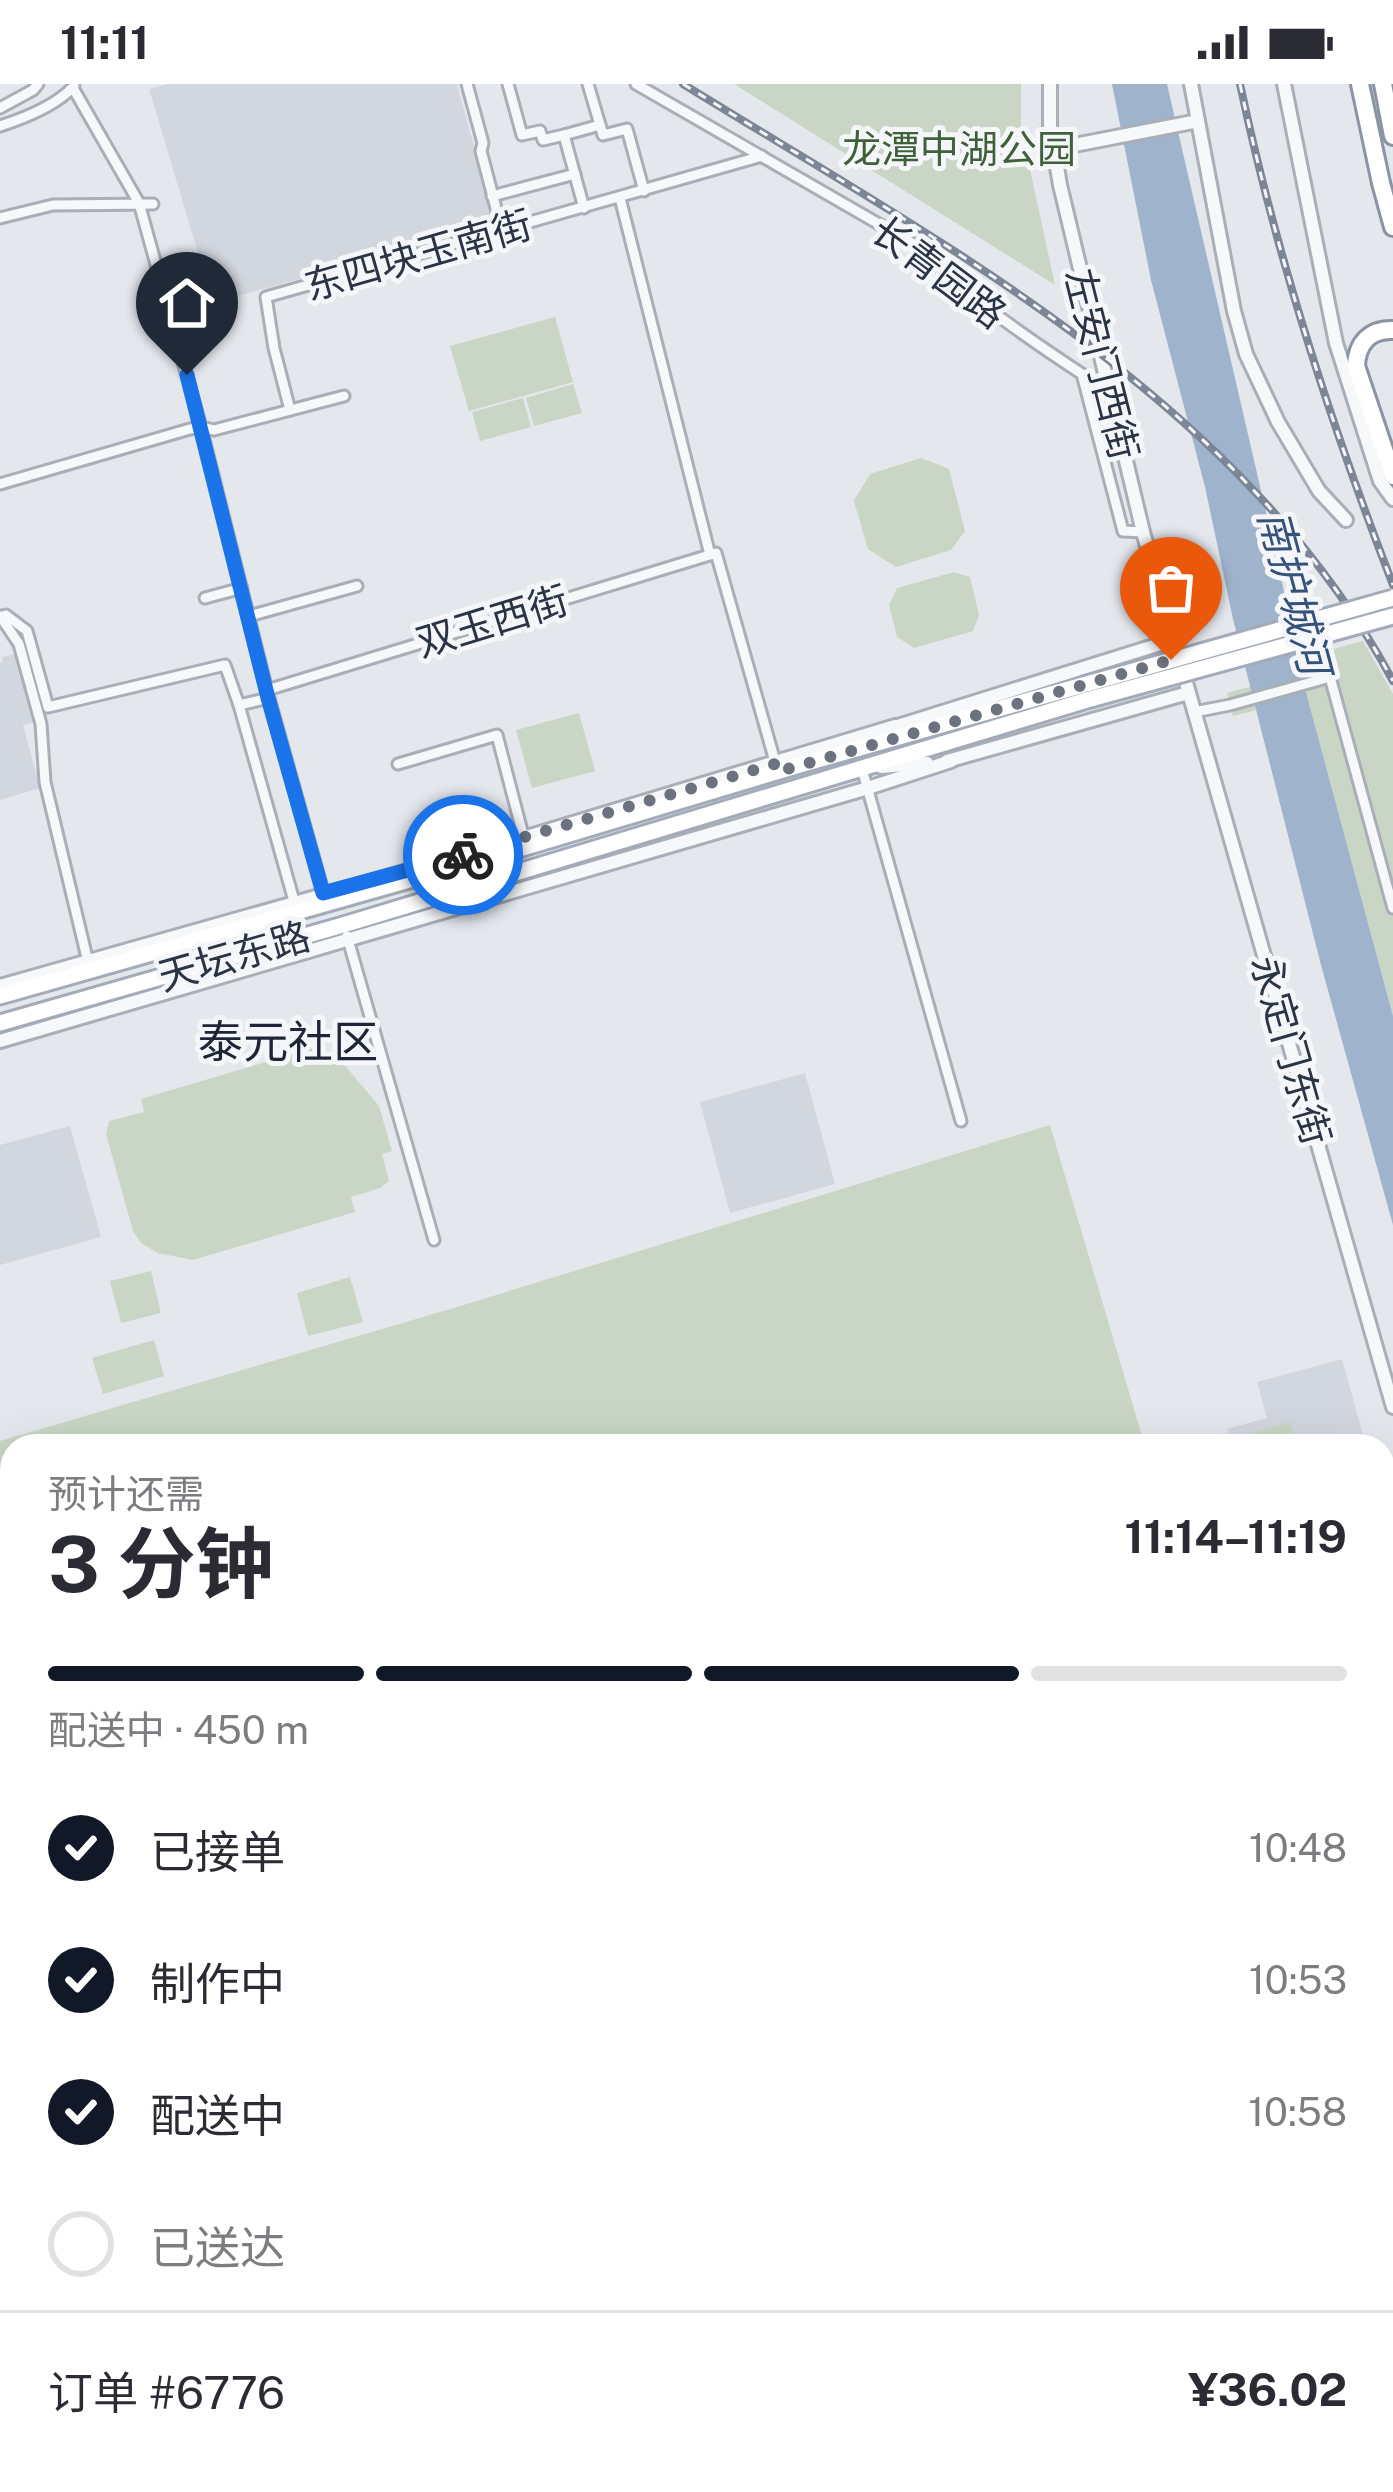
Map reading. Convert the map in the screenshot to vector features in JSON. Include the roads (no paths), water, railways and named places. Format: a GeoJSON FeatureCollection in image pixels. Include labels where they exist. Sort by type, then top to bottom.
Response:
{"type":"FeatureCollection","features":[{"type":"Feature","properties":{"kind":"highway"},"geometry":{"type":"LineString","coordinates":[[1360,84],[1393,226]]}},
{"type":"Feature","properties":{"kind":"highway"},"geometry":{"type":"LineString","coordinates":[[1382,84],[1393,136]]}},
{"type":"Feature","properties":{"kind":"highway"},"geometry":{"type":"LineString","coordinates":[[1393,330],[1375,332],[1357,356],[1358,375],[1393,476]]}},
{"type":"Feature","properties":{"kind":"main road"},"geometry":{"type":"LineString","coordinates":[[1085,693],[1393,598]]}},
{"type":"Feature","properties":{"kind":"main road"},"geometry":{"type":"LineString","coordinates":[[1085,693],[1393,613]]}},
{"type":"Feature","properties":{"kind":"main road","name":"天坛东路"},"geometry":{"type":"LineString","coordinates":[[0,996],[89,965],[776,768],[1085,693]]}},
{"type":"Feature","properties":{"kind":"main road","name":"天坛东路"},"geometry":{"type":"LineString","coordinates":[[0,1023],[346,934],[1085,693]]}},
{"type":"Feature","properties":{"kind":"street"},"geometry":{"type":"LineString","coordinates":[[0,108],[38,84]]}},
{"type":"Feature","properties":{"kind":"street"},"geometry":{"type":"LineString","coordinates":[[467,84],[502,231]]}},
{"type":"Feature","properties":{"kind":"street"},"geometry":{"type":"LineString","coordinates":[[508,84],[522,135],[540,130],[543,140],[600,124]]}},
{"type":"Feature","properties":{"kind":"street"},"geometry":{"type":"LineString","coordinates":[[588,84],[603,136],[627,129],[644,191]]}},
{"type":"Feature","properties":{"kind":"street","name":"长青园路"},"geometry":{"type":"LineString","coordinates":[[636,84],[917,245],[996,317],[1082,374],[1123,531],[1143,532]]}},
{"type":"Feature","properties":{"kind":"street","name":"左安门西街"},"geometry":{"type":"LineString","coordinates":[[1050,84],[1050,126],[1084,294],[1180,666]]}},
{"type":"Feature","properties":{"kind":"street"},"geometry":{"type":"LineString","coordinates":[[1191,84],[1246,354],[1268,404],[1319,491],[1346,520]]}},
{"type":"Feature","properties":{"kind":"street"},"geometry":{"type":"LineString","coordinates":[[1284,84],[1336,344],[1380,481],[1393,500]]}},
{"type":"Feature","properties":{"kind":"street"},"geometry":{"type":"LineString","coordinates":[[0,126],[43,108],[74,86],[139,203],[325,898]]}},
{"type":"Feature","properties":{"kind":"street"},"geometry":{"type":"LineString","coordinates":[[1054,149],[1198,121]]}},
{"type":"Feature","properties":{"kind":"street"},"geometry":{"type":"LineString","coordinates":[[563,135],[584,208]]}},
{"type":"Feature","properties":{"kind":"street","name":"东四块玉南街"},"geometry":{"type":"LineString","coordinates":[[290,410],[266,297],[763,156]]}},
{"type":"Feature","properties":{"kind":"street"},"geometry":{"type":"LineString","coordinates":[[492,196],[575,174]]}},
{"type":"Feature","properties":{"kind":"street"},"geometry":{"type":"LineString","coordinates":[[620,198],[713,554],[776,768],[1173,640]]}},
{"type":"Feature","properties":{"kind":"street"},"geometry":{"type":"LineString","coordinates":[[0,218],[53,206],[153,204]]}},
{"type":"Feature","properties":{"kind":"street"},"geometry":{"type":"LineString","coordinates":[[0,484],[201,427],[214,430],[344,396]]}},
{"type":"Feature","properties":{"kind":"street","name":"双玉西街"},"geometry":{"type":"LineString","coordinates":[[239,705],[324,673],[713,554]]}},
{"type":"Feature","properties":{"kind":"street"},"geometry":{"type":"LineString","coordinates":[[249,616],[357,586]]}},
{"type":"Feature","properties":{"kind":"street"},"geometry":{"type":"LineString","coordinates":[[205,598],[242,588]]}},
{"type":"Feature","properties":{"kind":"street"},"geometry":{"type":"LineString","coordinates":[[1180,666],[1393,613]]}},
{"type":"Feature","properties":{"kind":"street"},"geometry":{"type":"LineString","coordinates":[[0,986],[89,965],[45,782],[41,724],[19,644],[0,616],[5,614],[27,631],[48,707],[225,665],[295,906]]}},
{"type":"Feature","properties":{"kind":"street"},"geometry":{"type":"LineString","coordinates":[[1133,652],[1148,705]]}},
{"type":"Feature","properties":{"kind":"street"},"geometry":{"type":"LineString","coordinates":[[320,660],[324,673]]}},
{"type":"Feature","properties":{"kind":"street","name":"永定门东街"},"geometry":{"type":"LineString","coordinates":[[1180,666],[1393,1407]]}},
{"type":"Feature","properties":{"kind":"street"},"geometry":{"type":"LineString","coordinates":[[1193,712],[1330,677],[1393,908]]}},
{"type":"Feature","properties":{"kind":"street"},"geometry":{"type":"LineString","coordinates":[[0,1041],[346,934],[1188,693]]}},
{"type":"Feature","properties":{"kind":"street"},"geometry":{"type":"LineString","coordinates":[[841,754],[895,726]]}},
{"type":"Feature","properties":{"kind":"street"},"geometry":{"type":"LineString","coordinates":[[398,764],[496,735],[525,843]]}},
{"type":"Feature","properties":{"kind":"street"},"geometry":{"type":"LineString","coordinates":[[951,760],[862,769],[961,1121]]}},
{"type":"Feature","properties":{"kind":"street"},"geometry":{"type":"LineString","coordinates":[[346,934],[434,1240]]}},
{"type":"Feature","properties":{"kind":"water"},"geometry":{"type":"Polygon","coordinates":[[[1112,84],[1167,84],[1297,659],[1393,1016],[1393,1225],[1233,619],[1205,487],[1151,280],[1112,84]]]}},
{"type":"Feature","properties":{"kind":"railway"},"geometry":{"type":"LineString","coordinates":[[683,84],[983,270],[1171,411],[1255,492],[1330,581],[1393,681]]}},
{"type":"Feature","properties":{"kind":"railway"},"geometry":{"type":"LineString","coordinates":[[1240,84],[1306,338],[1393,585]]}},
{"type":"Feature","properties":{"kind":"district","name":"泰元社区"},"geometry":{"type":"Point","coordinates":[288,1041]}},
{"type":"Feature","properties":{"kind":"park label","name":"龙潭中湖公园"},"geometry":{"type":"Point","coordinates":[959,149]}},
{"type":"Feature","properties":{"kind":"water label","name":"南护城河"},"geometry":{"type":"Point","coordinates":[1295,592]}}]}
